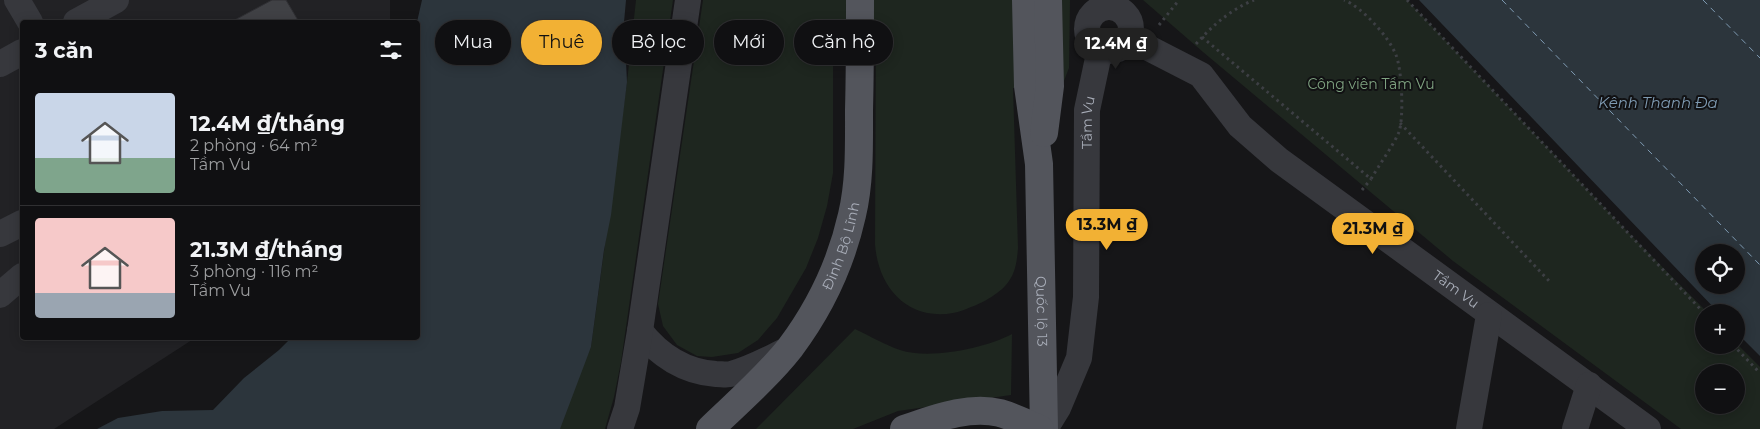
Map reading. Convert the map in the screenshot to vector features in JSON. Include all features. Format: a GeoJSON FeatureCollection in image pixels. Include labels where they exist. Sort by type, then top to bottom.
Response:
{"type":"FeatureCollection","features":[{"type":"Feature","properties":{"kind":"main road"},"geometry":{"type":"LineString","coordinates":[[1026,0],[1039,86]]}},
{"type":"Feature","properties":{"kind":"main road"},"geometry":{"type":"LineString","coordinates":[[1039,86],[1048,0]]}},
{"type":"Feature","properties":{"kind":"main road","name":"Đinh Bộ Lĩnh"},"geometry":{"type":"LineString","coordinates":[[710,429],[789,349],[805,326],[832,278],[844,246],[858,180],[860,10]]}},
{"type":"Feature","properties":{"kind":"main road","name":"Quốc lộ 13"},"geometry":{"type":"LineString","coordinates":[[1039,86],[1043,429]]}},
{"type":"Feature","properties":{"kind":"main road"},"geometry":{"type":"LineString","coordinates":[[904,429],[932,419],[979,410],[999,413],[1043,429]]}},
{"type":"Feature","properties":{"kind":"street"},"geometry":{"type":"LineString","coordinates":[[17,0],[29,20]]}},
{"type":"Feature","properties":{"kind":"street"},"geometry":{"type":"LineString","coordinates":[[80,20],[116,0]]}},
{"type":"Feature","properties":{"kind":"street"},"geometry":{"type":"LineString","coordinates":[[620,429],[627,408],[640,331],[688,0]]}},
{"type":"Feature","properties":{"kind":"street"},"geometry":{"type":"LineString","coordinates":[[1095,5],[1105,8],[1116,8],[1124,12],[1129,20],[1136,41],[1110,50],[1100,49],[1093,44],[1088,35],[1087,26],[1095,5]]}},
{"type":"Feature","properties":{"kind":"street","name":"Tầm Vu"},"geometry":{"type":"LineString","coordinates":[[1136,41],[1201,75],[1240,126],[1279,160],[1489,315],[1648,429]]}},
{"type":"Feature","properties":{"kind":"street","name":"Tầm Vu"},"geometry":{"type":"LineString","coordinates":[[1043,429],[1058,408],[1079,358],[1086,297],[1087,110],[1100,49]]}},
{"type":"Feature","properties":{"kind":"street"},"geometry":{"type":"LineString","coordinates":[[0,64],[20,53]]}},
{"type":"Feature","properties":{"kind":"street"},"geometry":{"type":"LineString","coordinates":[[0,234],[20,224]]}},
{"type":"Feature","properties":{"kind":"street"},"geometry":{"type":"LineString","coordinates":[[0,295],[20,278]]}},
{"type":"Feature","properties":{"kind":"street"},"geometry":{"type":"LineString","coordinates":[[1469,429],[1489,315]]}},
{"type":"Feature","properties":{"kind":"street"},"geometry":{"type":"LineString","coordinates":[[640,331],[652,346],[670,359],[686,368],[706,373],[729,374],[753,366],[789,349]]}},
{"type":"Feature","properties":{"kind":"street"},"geometry":{"type":"LineString","coordinates":[[1575,429],[1589,385]]}},
{"type":"Feature","properties":{"kind":"path"},"geometry":{"type":"LineString","coordinates":[[1136,41],[1179,0]]}},
{"type":"Feature","properties":{"kind":"path"},"geometry":{"type":"LineString","coordinates":[[1254,0],[1241,5],[1216,22],[1202,37],[1371,179],[1399,131],[1403,97],[1396,55],[1375,23],[1350,2],[1344,0]]}},
{"type":"Feature","properties":{"kind":"path"},"geometry":{"type":"LineString","coordinates":[[1407,0],[1695,304]]}},
{"type":"Feature","properties":{"kind":"path"},"geometry":{"type":"LineString","coordinates":[[1400,123],[1550,282]]}},
{"type":"Feature","properties":{"kind":"path"},"geometry":{"type":"LineString","coordinates":[[1742,354],[1760,373]]}},
{"type":"Feature","properties":{"kind":"shaded area"},"geometry":{"type":"Polygon","coordinates":[[[0,0],[390,0],[390,20],[20,20],[20,340],[192,340],[54,429],[0,429],[0,0]]]}},
{"type":"Feature","properties":{"kind":"green space"},"geometry":{"type":"Polygon","coordinates":[[[636,0],[673,0],[670,20],[634,20],[636,0]]]}},
{"type":"Feature","properties":{"kind":"green space"},"geometry":{"type":"Polygon","coordinates":[[[703,0],[1070,0],[1069,68],[1062,86],[1013,88],[1018,248],[1015,269],[1006,285],[992,297],[976,305],[955,313],[937,314],[922,312],[909,306],[898,298],[889,287],[877,260],[875,244],[876,65],[893,65],[893,20],[794,20],[794,65],[833,65],[833,173],[827,206],[818,238],[806,268],[777,318],[758,340],[738,353],[712,357],[697,356],[677,345],[663,326],[658,304],[693,65],[704,65],[704,20],[700,20],[703,0]]]}},
{"type":"Feature","properties":{"kind":"green space","name":"Công viên Tầm Vu"},"geometry":{"type":"Polygon","coordinates":[[[1143,0],[1407,0],[1621,225],[1699,304],[1695,304],[1695,354],[1745,354],[1745,352],[1760,367],[1760,429],[1681,429],[1453,261],[1143,0]]]}},
{"type":"Feature","properties":{"kind":"green space"},"geometry":{"type":"Polygon","coordinates":[[[629,65],[664,65],[621,362],[614,397],[605,429],[554,429],[591,347],[629,65]]]}},
{"type":"Feature","properties":{"kind":"green space"},"geometry":{"type":"Polygon","coordinates":[[[855,329],[900,350],[926,354],[973,348],[1012,334],[1011,395],[898,411],[853,429],[756,429],[855,329]]]}},
{"type":"Feature","properties":{"kind":"water"},"geometry":{"type":"Polygon","coordinates":[[[422,0],[626,0],[624,20],[612,20],[612,65],[626,65],[627,82],[611,215],[604,250],[591,347],[560,429],[97,429],[118,418],[162,411],[213,410],[244,378],[289,340],[420,340],[420,20],[417,20],[422,0]]]}},
{"type":"Feature","properties":{"kind":"water","name":"Kênh Thanh Đa"},"geometry":{"type":"Polygon","coordinates":[[[1419,0],[1760,0],[1760,356],[1745,341],[1745,304],[1710,304],[1701,294],[1745,294],[1745,244],[1695,244],[1695,288],[1419,0]]]}},
{"type":"Feature","properties":{"kind":"building"},"geometry":{"type":"Polygon","coordinates":[[[272,0],[286,0],[298,20],[235,20],[272,0]]]}},
{"type":"Feature","properties":{"kind":"ferry route"},"geometry":{"type":"LineString","coordinates":[[1502,0],[1760,265]]}},
{"type":"Feature","properties":{"kind":"ferry route"},"geometry":{"type":"LineString","coordinates":[[1703,0],[1760,58]]}}]}
